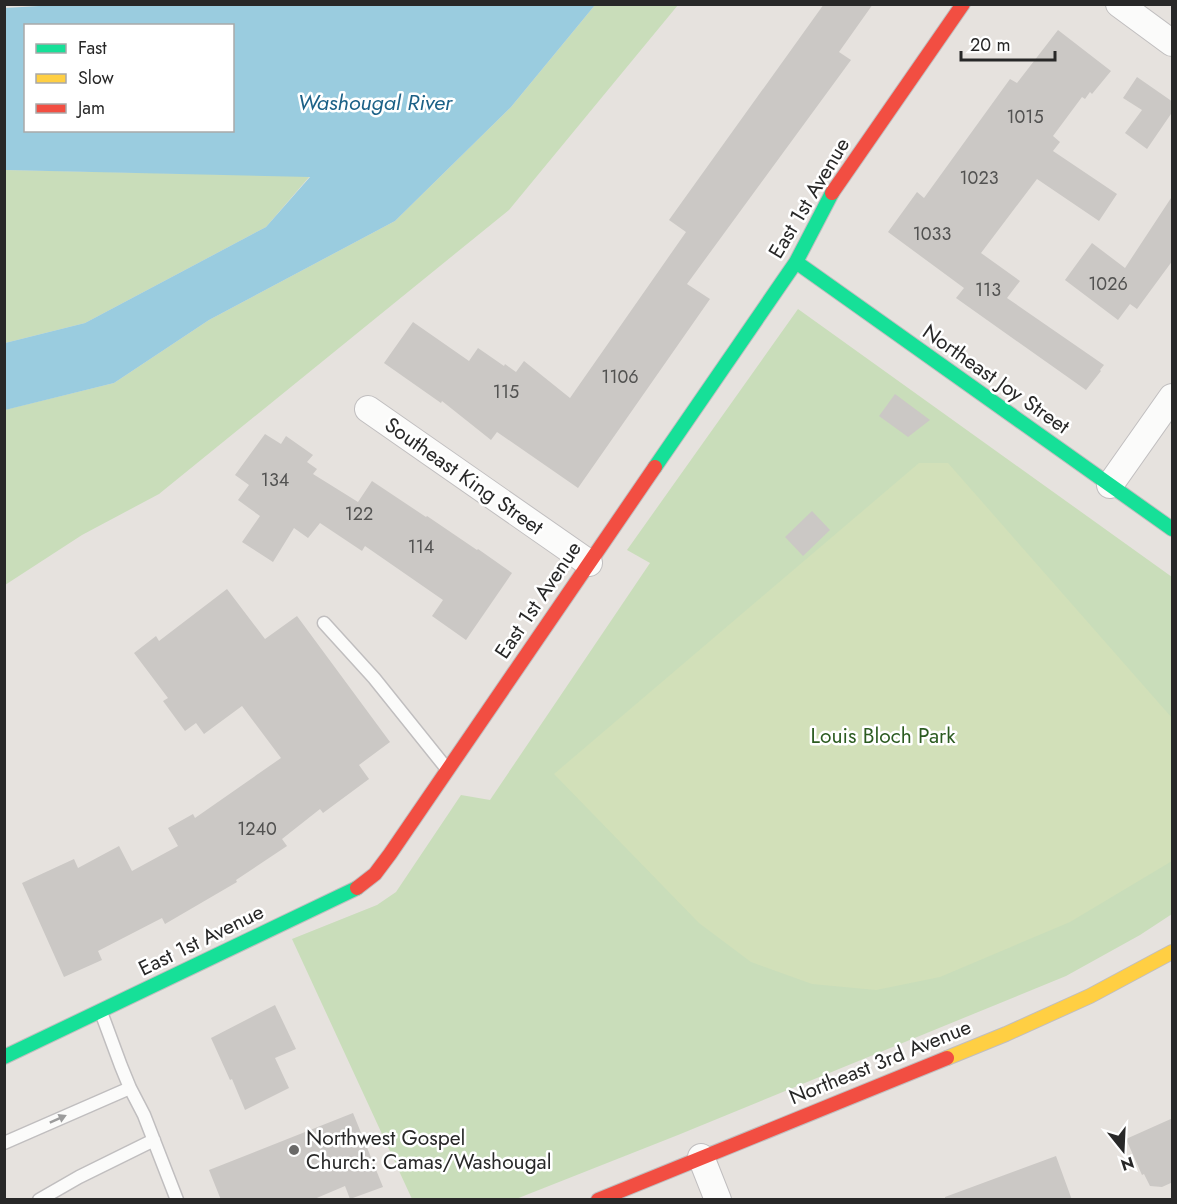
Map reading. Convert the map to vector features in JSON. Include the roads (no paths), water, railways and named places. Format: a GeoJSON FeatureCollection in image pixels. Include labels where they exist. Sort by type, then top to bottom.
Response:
{"type":"FeatureCollection","features":[{"type":"Feature","properties":{"kind":"street","name":"East 1st Avenue"},"geometry":{"type":"LineString","coordinates":[[4,1057],[357,888],[375,874],[796,262],[830,196],[963,4]]}},
{"type":"Feature","properties":{"kind":"street"},"geometry":{"type":"LineString","coordinates":[[1119,4],[1173,43]]}},
{"type":"Feature","properties":{"kind":"street","name":"Northeast Joy Street"},"geometry":{"type":"LineString","coordinates":[[796,262],[1173,530]]}},
{"type":"Feature","properties":{"kind":"street"},"geometry":{"type":"LineString","coordinates":[[1110,485],[1173,397]]}},
{"type":"Feature","properties":{"kind":"street","name":"Southeast King Street"},"geometry":{"type":"LineString","coordinates":[[368,409],[589,563]]}},
{"type":"Feature","properties":{"kind":"street","name":"Northeast 3rd Avenue"},"geometry":{"type":"LineString","coordinates":[[598,1200],[1006,1034],[1090,996],[1173,952]]}},
{"type":"Feature","properties":{"kind":"street"},"geometry":{"type":"LineString","coordinates":[[701,1157],[718,1200]]}},
{"type":"Feature","properties":{"kind":"lane"},"geometry":{"type":"LineString","coordinates":[[324,623],[374,678],[448,770]]}},
{"type":"Feature","properties":{"kind":"lane"},"geometry":{"type":"LineString","coordinates":[[100,1011],[177,1200]]}},
{"type":"Feature","properties":{"kind":"lane"},"geometry":{"type":"LineString","coordinates":[[4,1143],[130,1088]]}},
{"type":"Feature","properties":{"kind":"lane"},"geometry":{"type":"LineString","coordinates":[[39,1200],[154,1140]]}},
{"type":"Feature","properties":{"kind":"water","name":"Washougal River"},"geometry":{"type":"Polygon","coordinates":[[[56,4],[595,5],[511,107],[395,221],[209,320],[114,383],[5,410],[5,343],[85,323],[266,227],[310,177],[5,170],[5,8],[56,4]]]}},
{"type":"Feature","properties":{"kind":"place","name":"Northwest Gospel Church: Camas/Washougal"},"geometry":{"type":"Point","coordinates":[294,1150]}},
{"type":"Feature","properties":{"kind":"park label","name":"Louis Bloch Park"},"geometry":{"type":"Point","coordinates":[883,736]}}]}
